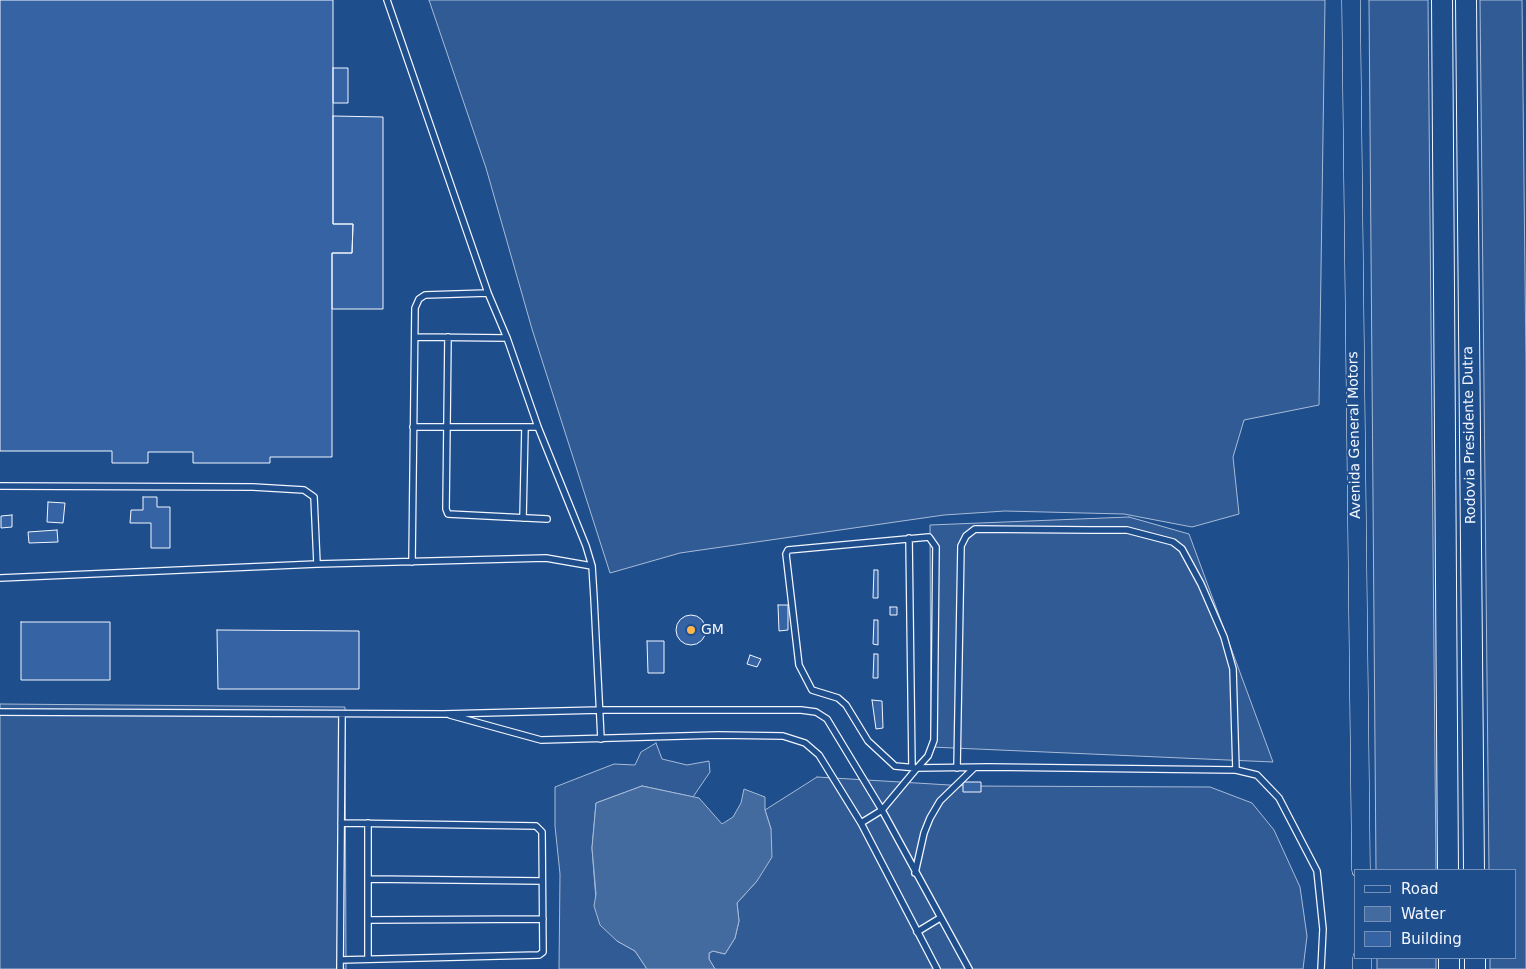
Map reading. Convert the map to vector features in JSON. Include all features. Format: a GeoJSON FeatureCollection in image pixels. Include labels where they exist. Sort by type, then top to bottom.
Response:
{"type":"FeatureCollection","features":[{"type":"Feature","properties":{"kind":"highway","name":"Rodovia Presidente Dutra"},"geometry":{"type":"LineString","coordinates":[[1442,0],[1448,869]]}},
{"type":"Feature","properties":{"kind":"highway","name":"Rodovia Presidente Dutra"},"geometry":{"type":"LineString","coordinates":[[1466,0],[1474,869]]}},
{"type":"Feature","properties":{"kind":"main road","name":"Avenida General Motors"},"geometry":{"type":"LineString","coordinates":[[1350,0],[1361,869]]}},
{"type":"Feature","properties":{"kind":"lane"},"geometry":{"type":"LineString","coordinates":[[387,0],[488,293],[507,338],[538,427],[586,546],[592,566],[601,739]]}},
{"type":"Feature","properties":{"kind":"lane"},"geometry":{"type":"LineString","coordinates":[[412,562],[415,308],[419,299],[425,295],[488,293]]}},
{"type":"Feature","properties":{"kind":"lane"},"geometry":{"type":"LineString","coordinates":[[415,337],[507,338]]}},
{"type":"Feature","properties":{"kind":"lane"},"geometry":{"type":"LineString","coordinates":[[448,337],[446,509],[448,514],[547,519]]}},
{"type":"Feature","properties":{"kind":"lane"},"geometry":{"type":"LineString","coordinates":[[413,427],[538,427]]}},
{"type":"Feature","properties":{"kind":"lane"},"geometry":{"type":"LineString","coordinates":[[523,518],[525,427]]}},
{"type":"Feature","properties":{"kind":"lane"},"geometry":{"type":"LineString","coordinates":[[0,486],[253,487],[304,490],[314,497],[317,564]]}},
{"type":"Feature","properties":{"kind":"lane"},"geometry":{"type":"LineString","coordinates":[[957,768],[961,546],[966,536],[975,529],[1127,530],[1173,542],[1182,548],[1207,597],[1224,637],[1234,668],[1236,770]]}},
{"type":"Feature","properties":{"kind":"lane"},"geometry":{"type":"LineString","coordinates":[[861,823],[882,810],[914,768],[928,756],[934,740],[936,547],[929,537],[788,550],[786,554],[799,666],[812,690],[838,698],[846,705],[868,741],[894,766],[914,768],[1236,770],[1257,775],[1270,786],[1292,820],[1317,870],[1323,930],[1321,969]]}},
{"type":"Feature","properties":{"kind":"lane"},"geometry":{"type":"LineString","coordinates":[[909,538],[914,768]]}},
{"type":"Feature","properties":{"kind":"lane"},"geometry":{"type":"LineString","coordinates":[[0,578],[317,564],[546,558],[592,566]]}},
{"type":"Feature","properties":{"kind":"lane"},"geometry":{"type":"LineString","coordinates":[[0,712],[342,714],[443,714],[600,710],[801,710],[816,712],[827,719],[882,810],[915,873],[970,969]]}},
{"type":"Feature","properties":{"kind":"lane"},"geometry":{"type":"LineString","coordinates":[[340,969],[342,714]]}},
{"type":"Feature","properties":{"kind":"lane"},"geometry":{"type":"LineString","coordinates":[[443,714],[541,740],[783,736],[805,743],[818,755],[861,823],[938,969]]}},
{"type":"Feature","properties":{"kind":"lane"},"geometry":{"type":"LineString","coordinates":[[915,873],[930,818],[940,801],[974,768]]}},
{"type":"Feature","properties":{"kind":"lane"},"geometry":{"type":"LineString","coordinates":[[340,960],[539,955],[543,952],[542,832],[536,826],[521,824],[342,823]]}},
{"type":"Feature","properties":{"kind":"lane"},"geometry":{"type":"LineString","coordinates":[[368,823],[368,960]]}},
{"type":"Feature","properties":{"kind":"lane"},"geometry":{"type":"LineString","coordinates":[[368,879],[542,881]]}},
{"type":"Feature","properties":{"kind":"lane"},"geometry":{"type":"LineString","coordinates":[[917,932],[940,918]]}},
{"type":"Feature","properties":{"kind":"lane"},"geometry":{"type":"LineString","coordinates":[[368,920],[543,920]]}},
{"type":"Feature","properties":{"kind":"shaded area"},"geometry":{"type":"Polygon","coordinates":[[[429,0],[1325,0],[1319,405],[1244,420],[1233,457],[1239,514],[1192,527],[1124,514],[1005,511],[944,515],[680,553],[610,573],[532,329],[486,168],[429,0]]]}},
{"type":"Feature","properties":{"kind":"shaded area"},"geometry":{"type":"Polygon","coordinates":[[[1369,0],[1428,0],[1436,869],[1376,869],[1369,0]]]}},
{"type":"Feature","properties":{"kind":"shaded area"},"geometry":{"type":"Polygon","coordinates":[[[1480,0],[1522,0],[1526,366],[1526,969],[1490,969],[1490,959],[1516,959],[1516,869],[1489,869],[1480,0]]]}},
{"type":"Feature","properties":{"kind":"shaded area"},"geometry":{"type":"Polygon","coordinates":[[[1129,517],[1189,534],[1273,762],[931,747],[930,525],[1129,517]]]}},
{"type":"Feature","properties":{"kind":"shaded area"},"geometry":{"type":"Polygon","coordinates":[[[0,704],[345,707],[346,969],[0,969],[0,704]]]}},
{"type":"Feature","properties":{"kind":"shaded area"},"geometry":{"type":"Polygon","coordinates":[[[656,743],[662,759],[687,765],[709,761],[710,772],[693,797],[642,786],[596,803],[592,848],[596,900],[617,941],[635,951],[647,969],[559,969],[560,874],[555,826],[555,787],[614,764],[635,765],[641,752],[656,743]]]}},
{"type":"Feature","properties":{"kind":"shaded area"},"geometry":{"type":"Polygon","coordinates":[[[817,777],[966,786],[1210,787],[1252,803],[1274,830],[1300,887],[1307,936],[1303,969],[715,969],[709,959],[709,953],[713,951],[725,954],[735,938],[739,921],[737,903],[757,881],[771,829],[765,810],[817,777]]]}},
{"type":"Feature","properties":{"kind":"shaded area"},"geometry":{"type":"Polygon","coordinates":[[[1377,959],[1436,959],[1436,969],[1377,969],[1377,959]]]}},
{"type":"Feature","properties":{"kind":"water"},"geometry":{"type":"Polygon","coordinates":[[[642,786],[699,798],[722,824],[733,817],[741,803],[744,789],[765,797],[765,810],[771,829],[772,857],[757,881],[737,903],[739,921],[735,938],[725,954],[713,951],[709,953],[709,959],[715,969],[647,969],[635,951],[617,941],[600,925],[594,906],[596,894],[592,848],[596,803],[642,786]]]}},
{"type":"Feature","properties":{"kind":"building"},"geometry":{"type":"Polygon","coordinates":[[[0,0],[333,0],[333,224],[353,224],[352,253],[332,253],[332,457],[270,457],[270,463],[193,463],[193,452],[148,452],[148,463],[112,463],[112,451],[0,451],[0,0]]]}},
{"type":"Feature","properties":{"kind":"building"},"geometry":{"type":"Polygon","coordinates":[[[333,68],[348,68],[348,103],[333,103],[333,68]]]}},
{"type":"Feature","properties":{"kind":"building"},"geometry":{"type":"Polygon","coordinates":[[[333,116],[383,117],[383,309],[332,309],[332,253],[352,253],[353,224],[333,224],[333,116]]]}},
{"type":"Feature","properties":{"kind":"building"},"geometry":{"type":"Polygon","coordinates":[[[143,497],[157,497],[157,507],[170,507],[170,548],[151,548],[151,523],[130,523],[131,510],[143,510],[143,497]]]}},
{"type":"Feature","properties":{"kind":"building"},"geometry":{"type":"Polygon","coordinates":[[[48,502],[65,503],[63,523],[47,522],[48,502]]]}},
{"type":"Feature","properties":{"kind":"building"},"geometry":{"type":"Polygon","coordinates":[[[12,515],[12,527],[1,528],[1,516],[12,515]]]}},
{"type":"Feature","properties":{"kind":"building"},"geometry":{"type":"Polygon","coordinates":[[[57,530],[58,542],[29,543],[28,532],[57,530]]]}},
{"type":"Feature","properties":{"kind":"building"},"geometry":{"type":"Polygon","coordinates":[[[874,570],[878,570],[878,598],[873,598],[874,570]]]}},
{"type":"Feature","properties":{"kind":"building"},"geometry":{"type":"Polygon","coordinates":[[[778,605],[788,605],[788,630],[779,631],[778,605]]]}},
{"type":"Feature","properties":{"kind":"building"},"geometry":{"type":"Polygon","coordinates":[[[890,607],[897,607],[897,615],[890,615],[890,607]]]}},
{"type":"Feature","properties":{"kind":"building","name":"GM"},"geometry":{"type":"Polygon","coordinates":[[[691,615],[702,619],[706,630],[702,641],[691,645],[680,641],[676,630],[680,619],[691,615]]]}},
{"type":"Feature","properties":{"kind":"building"},"geometry":{"type":"Polygon","coordinates":[[[874,620],[878,620],[878,645],[873,644],[874,620]]]}},
{"type":"Feature","properties":{"kind":"building"},"geometry":{"type":"Polygon","coordinates":[[[21,622],[110,622],[110,680],[21,680],[21,622]]]}},
{"type":"Feature","properties":{"kind":"building"},"geometry":{"type":"Polygon","coordinates":[[[217,630],[359,631],[359,689],[218,689],[217,630]]]}},
{"type":"Feature","properties":{"kind":"building"},"geometry":{"type":"Polygon","coordinates":[[[647,641],[664,641],[664,673],[648,673],[647,641]]]}},
{"type":"Feature","properties":{"kind":"building"},"geometry":{"type":"Polygon","coordinates":[[[874,654],[878,654],[878,678],[873,678],[874,654]]]}},
{"type":"Feature","properties":{"kind":"building"},"geometry":{"type":"Polygon","coordinates":[[[750,655],[761,659],[757,667],[747,664],[750,655]]]}},
{"type":"Feature","properties":{"kind":"building"},"geometry":{"type":"Polygon","coordinates":[[[872,700],[882,701],[883,728],[876,729],[872,700]]]}},
{"type":"Feature","properties":{"kind":"building"},"geometry":{"type":"Polygon","coordinates":[[[963,782],[981,782],[981,792],[963,792],[963,782]]]}},
{"type":"Feature","properties":{"kind":"place","name":"GM"},"geometry":{"type":"Point","coordinates":[691,630]}}]}
